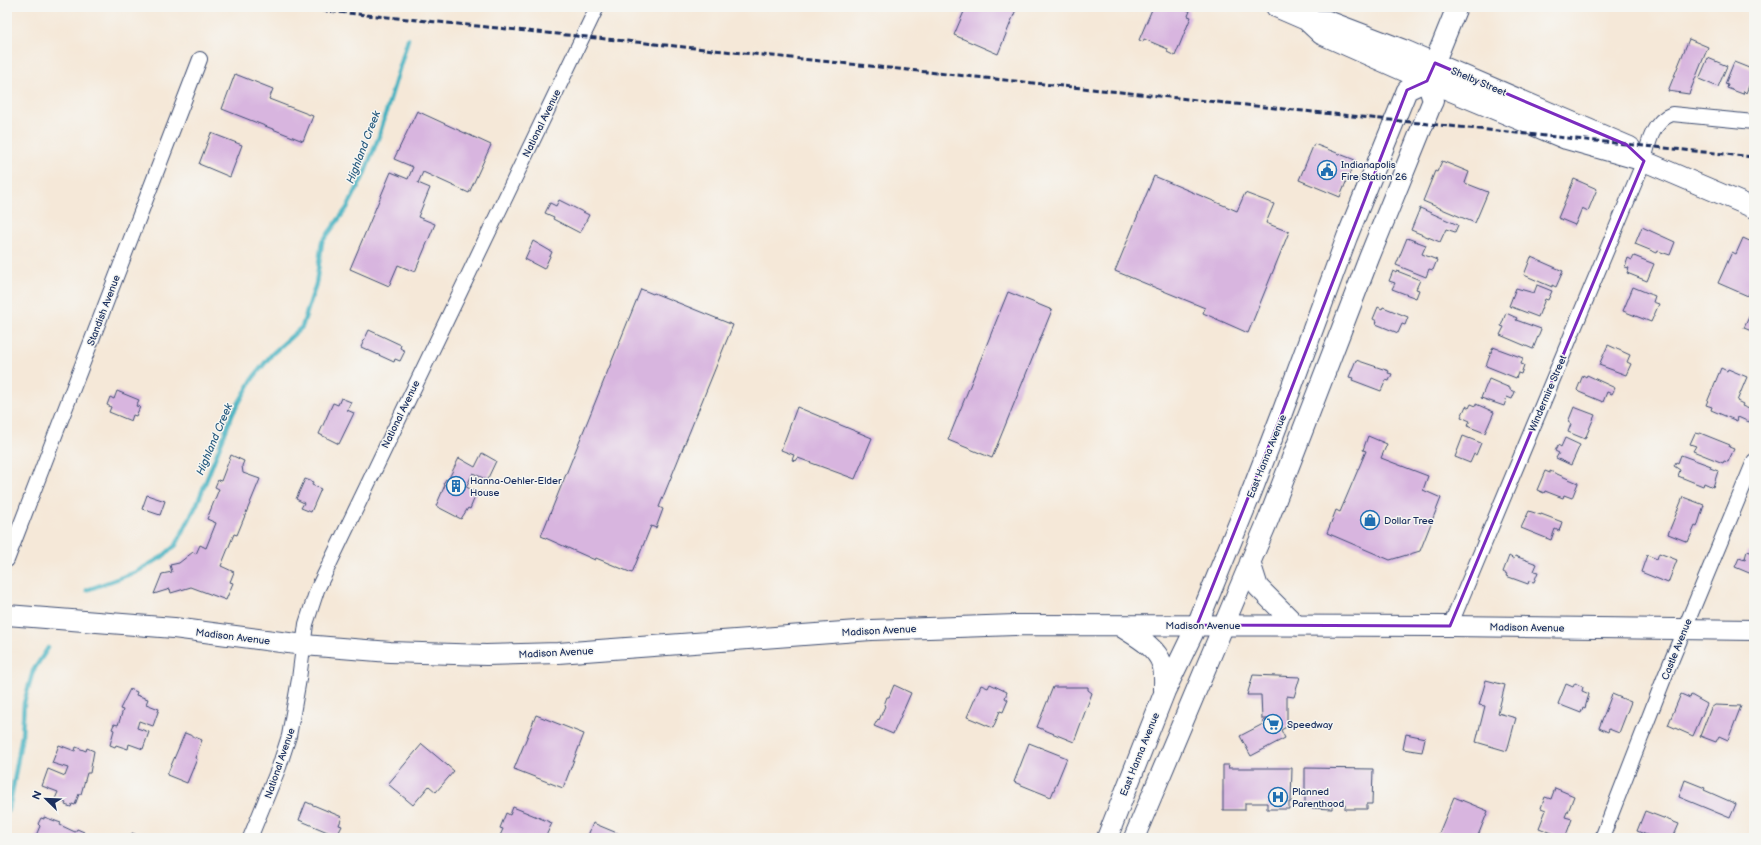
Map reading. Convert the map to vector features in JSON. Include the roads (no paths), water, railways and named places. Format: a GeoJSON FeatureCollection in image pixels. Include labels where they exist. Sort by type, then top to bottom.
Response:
{"type":"FeatureCollection","features":[{"type":"Feature","properties":{"kind":"main road","name":"Shelby Street"},"geometry":{"type":"LineString","coordinates":[[1276,7],[1306,20],[1321,34],[1427,81],[1566,139],[1644,161],[1754,208]]}},
{"type":"Feature","properties":{"kind":"main road"},"geometry":{"type":"LineString","coordinates":[[1134,838],[1250,562],[1303,431],[1369,258],[1433,100],[1427,81],[1458,7]]}},
{"type":"Feature","properties":{"kind":"main road","name":"Shelby Street"},"geometry":{"type":"LineString","coordinates":[[1306,20],[1328,21],[1435,63],[1627,145],[1644,161]]}},
{"type":"Feature","properties":{"kind":"main road","name":"East Hanna Avenue"},"geometry":{"type":"LineString","coordinates":[[1107,838],[1164,691],[1197,625],[1282,414],[1347,237],[1407,90],[1427,81]]}},
{"type":"Feature","properties":{"kind":"main road"},"geometry":{"type":"LineString","coordinates":[[1250,562],[1258,586],[1297,626]]}},
{"type":"Feature","properties":{"kind":"main road","name":"Madison Avenue"},"geometry":{"type":"LineString","coordinates":[[7,615],[174,628],[304,645],[427,654],[521,655],[871,630],[1015,625],[1450,626],[1754,630]]}},
{"type":"Feature","properties":{"kind":"main road"},"geometry":{"type":"LineString","coordinates":[[1120,626],[1151,647],[1156,653],[1162,665],[1164,691]]}},
{"type":"Feature","properties":{"kind":"street","name":"National Avenue"},"geometry":{"type":"LineString","coordinates":[[250,838],[279,767],[289,736],[306,624],[317,590],[328,564],[597,7]]}},
{"type":"Feature","properties":{"kind":"street","name":"Standish Avenue"},"geometry":{"type":"LineString","coordinates":[[7,560],[200,59]]}},
{"type":"Feature","properties":{"kind":"street","name":"Windermire Street"},"geometry":{"type":"LineString","coordinates":[[1450,626],[1644,161],[1647,146],[1655,129],[1660,121],[1672,114],[1754,122]]}},
{"type":"Feature","properties":{"kind":"street","name":"Castle Avenue"},"geometry":{"type":"LineString","coordinates":[[1602,838],[1684,630],[1754,461]]}},
{"type":"Feature","properties":{"kind":"waterway","name":"Highland Creek"},"geometry":{"type":"LineString","coordinates":[[87,590],[136,572],[162,557],[176,545],[197,504],[232,415],[253,378],[272,354],[302,327],[316,284],[322,242],[347,208],[363,177],[379,136],[408,39]]}},
{"type":"Feature","properties":{"kind":"waterway","name":"Highland Creek"},"geometry":{"type":"LineString","coordinates":[[7,811],[10,804],[22,735],[24,703],[33,671],[48,648]]}},
{"type":"Feature","properties":{"kind":"railway"},"geometry":{"type":"LineString","coordinates":[[286,7],[1754,157]]}},
{"type":"Feature","properties":{"kind":"place","name":"Indianapolis Fire Station 26"},"geometry":{"type":"Point","coordinates":[1327,170]}},
{"type":"Feature","properties":{"kind":"place","name":"Hanna-Oehler-Elder House"},"geometry":{"type":"Point","coordinates":[456,486]}},
{"type":"Feature","properties":{"kind":"place","name":"Dollar Tree"},"geometry":{"type":"Point","coordinates":[1370,520]}},
{"type":"Feature","properties":{"kind":"place","name":"Speedway"},"geometry":{"type":"Point","coordinates":[1273,724]}},
{"type":"Feature","properties":{"kind":"place","name":"Planned Parenthood"},"geometry":{"type":"Point","coordinates":[1278,797]}}]}
